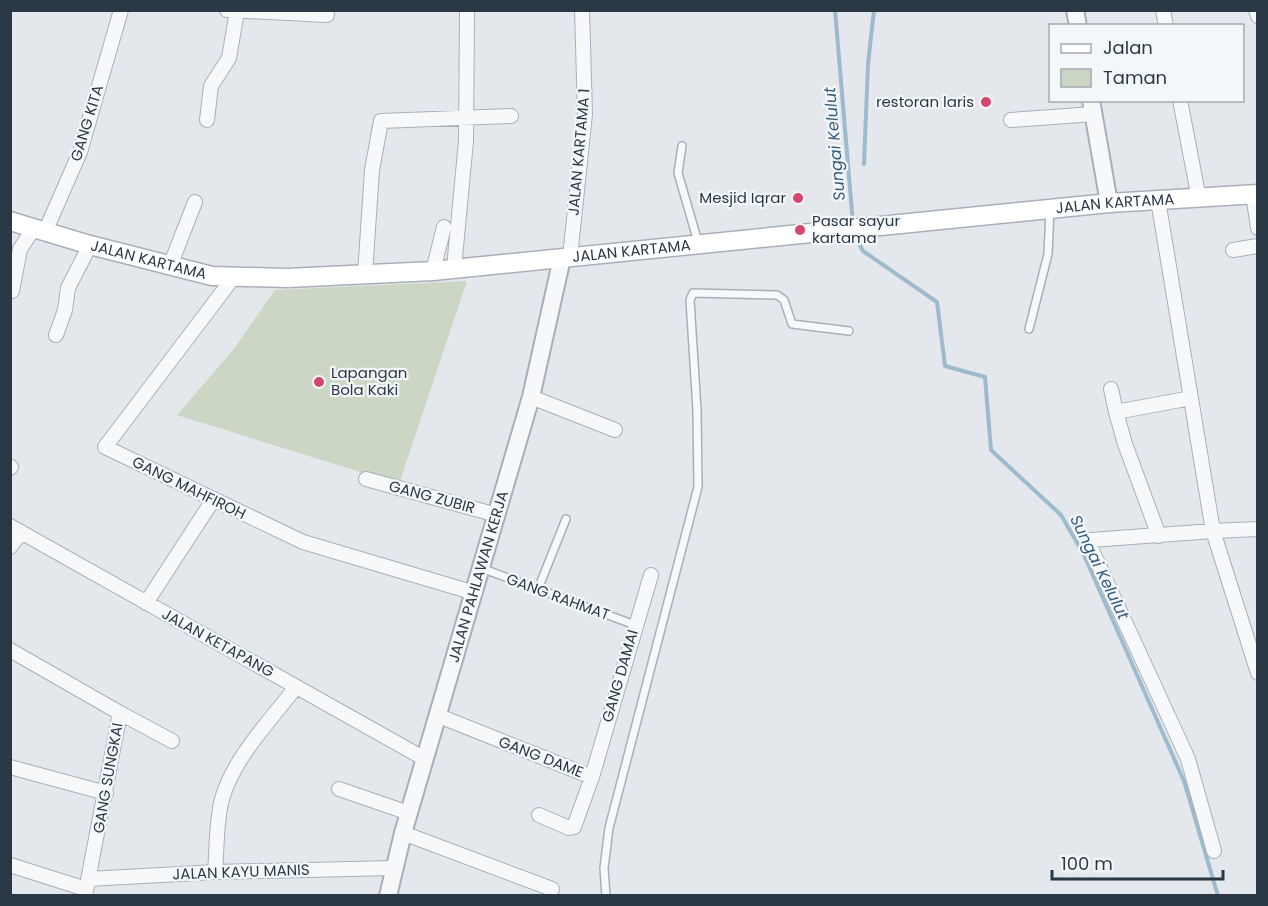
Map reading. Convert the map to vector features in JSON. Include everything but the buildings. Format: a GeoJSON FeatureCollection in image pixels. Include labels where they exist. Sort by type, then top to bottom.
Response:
{"type":"FeatureCollection","features":[{"type":"Feature","properties":{"kind":"main road","name":"JALAN KARTAMA"},"geometry":{"type":"LineString","coordinates":[[10,221],[90,246],[170,266],[234,278],[433,271],[1109,203],[1255,194]]}},
{"type":"Feature","properties":{"kind":"street","name":"GANG KITA"},"geometry":{"type":"LineString","coordinates":[[12,291],[20,249],[40,230],[80,152],[121,10]]}},
{"type":"Feature","properties":{"kind":"street"},"geometry":{"type":"LineString","coordinates":[[454,268],[461,212],[466,118],[467,10]]}},
{"type":"Feature","properties":{"kind":"street","name":"JALAN KARTAMA 1"},"geometry":{"type":"LineString","coordinates":[[566,257],[585,114],[582,10]]}},
{"type":"Feature","properties":{"kind":"street"},"geometry":{"type":"LineString","coordinates":[[1256,10],[1257,16]]}},
{"type":"Feature","properties":{"kind":"street"},"geometry":{"type":"LineString","coordinates":[[207,120],[211,86],[229,58],[232,11],[327,15]]}},
{"type":"Feature","properties":{"kind":"street"},"geometry":{"type":"LineString","coordinates":[[1180,102],[1199,199]]}},
{"type":"Feature","properties":{"kind":"street"},"geometry":{"type":"LineString","coordinates":[[1011,120],[1092,107],[1109,203]]}},
{"type":"Feature","properties":{"kind":"street"},"geometry":{"type":"LineString","coordinates":[[365,274],[369,199],[379,124],[385,120],[511,116]]}},
{"type":"Feature","properties":{"kind":"street"},"geometry":{"type":"LineString","coordinates":[[1255,194],[1257,228]]}},
{"type":"Feature","properties":{"kind":"street"},"geometry":{"type":"LineString","coordinates":[[1158,200],[1213,531],[1257,673]]}},
{"type":"Feature","properties":{"kind":"street"},"geometry":{"type":"LineString","coordinates":[[170,266],[195,202]]}},
{"type":"Feature","properties":{"kind":"street"},"geometry":{"type":"LineString","coordinates":[[433,271],[444,227]]}},
{"type":"Feature","properties":{"kind":"street"},"geometry":{"type":"LineString","coordinates":[[56,335],[65,310],[68,288],[90,246]]}},
{"type":"Feature","properties":{"kind":"street"},"geometry":{"type":"LineString","coordinates":[[1233,250],[1257,246]]}},
{"type":"Feature","properties":{"kind":"street","name":"JALAN PAHLAWAN KERJA"},"geometry":{"type":"LineString","coordinates":[[391,895],[394,868],[409,813],[531,397],[566,257]]}},
{"type":"Feature","properties":{"kind":"street","name":"GANG MAHFIROH"},"geometry":{"type":"LineString","coordinates":[[234,278],[105,447],[303,542],[475,593]]}},
{"type":"Feature","properties":{"kind":"street"},"geometry":{"type":"LineString","coordinates":[[1111,389],[1125,444],[1159,536]]}},
{"type":"Feature","properties":{"kind":"street"},"geometry":{"type":"LineString","coordinates":[[531,397],[615,430]]}},
{"type":"Feature","properties":{"kind":"street"},"geometry":{"type":"LineString","coordinates":[[1116,412],[1191,398]]}},
{"type":"Feature","properties":{"kind":"street","name":"GANG ZUBIR"},"geometry":{"type":"LineString","coordinates":[[366,479],[497,515]]}},
{"type":"Feature","properties":{"kind":"street"},"geometry":{"type":"LineString","coordinates":[[146,603],[213,500]]}},
{"type":"Feature","properties":{"kind":"street"},"geometry":{"type":"LineString","coordinates":[[10,547],[16,529]]}},
{"type":"Feature","properties":{"kind":"street","name":"JALAN KETAPANG"},"geometry":{"type":"LineString","coordinates":[[16,529],[425,759]]}},
{"type":"Feature","properties":{"kind":"street"},"geometry":{"type":"LineString","coordinates":[[1214,851],[1188,759],[1090,546],[1091,540],[1095,538],[1257,529]]}},
{"type":"Feature","properties":{"kind":"street","name":"GANG DAMAI"},"geometry":{"type":"LineString","coordinates":[[592,777],[634,625],[651,575]]}},
{"type":"Feature","properties":{"kind":"street","name":"GANG SUNGKAI"},"geometry":{"type":"LineString","coordinates":[[10,650],[120,713],[87,888]]}},
{"type":"Feature","properties":{"kind":"street"},"geometry":{"type":"LineString","coordinates":[[215,872],[220,811],[229,782],[253,744],[296,687]]}},
{"type":"Feature","properties":{"kind":"street"},"geometry":{"type":"LineString","coordinates":[[120,713],[172,741]]}},
{"type":"Feature","properties":{"kind":"street","name":"GANG DAME"},"geometry":{"type":"LineString","coordinates":[[439,716],[592,777],[574,827],[569,828],[539,815]]}},
{"type":"Feature","properties":{"kind":"street"},"geometry":{"type":"LineString","coordinates":[[10,767],[106,793]]}},
{"type":"Feature","properties":{"kind":"street"},"geometry":{"type":"LineString","coordinates":[[339,789],[409,813]]}},
{"type":"Feature","properties":{"kind":"street"},"geometry":{"type":"LineString","coordinates":[[404,832],[552,889]]}},
{"type":"Feature","properties":{"kind":"street"},"geometry":{"type":"LineString","coordinates":[[10,865],[87,888]]}},
{"type":"Feature","properties":{"kind":"street","name":"JALAN KAYU MANIS"},"geometry":{"type":"LineString","coordinates":[[87,888],[215,872],[394,868]]}},
{"type":"Feature","properties":{"kind":"lane"},"geometry":{"type":"LineString","coordinates":[[682,146],[678,173],[698,245]]}},
{"type":"Feature","properties":{"kind":"lane"},"geometry":{"type":"LineString","coordinates":[[1029,328],[1044,276],[1050,210]]}},
{"type":"Feature","properties":{"kind":"lane"},"geometry":{"type":"LineString","coordinates":[[606,896],[604,858],[609,828],[698,487],[697,410],[690,300],[693,293],[777,295],[784,300],[792,324],[849,331]]}},
{"type":"Feature","properties":{"kind":"lane"},"geometry":{"type":"LineString","coordinates":[[538,590],[566,519]]}},
{"type":"Feature","properties":{"kind":"lane","name":"GANG RAHMAT"},"geometry":{"type":"LineString","coordinates":[[481,568],[634,625]]}},
{"type":"Feature","properties":{"kind":"green space","name":"Lapangan Bola Kaki"},"geometry":{"type":"Polygon","coordinates":[[[467,281],[399,484],[177,415],[233,350],[275,290],[467,281]]]}},
{"type":"Feature","properties":{"kind":"waterway","name":"Sungai Kelulut"},"geometry":{"type":"LineString","coordinates":[[835,10],[853,224]]}},
{"type":"Feature","properties":{"kind":"waterway"},"geometry":{"type":"LineString","coordinates":[[864,164],[868,64],[874,10]]}},
{"type":"Feature","properties":{"kind":"waterway","name":"Sungai Kelulut"},"geometry":{"type":"LineString","coordinates":[[854,234],[863,251],[937,302],[945,366],[985,377],[991,450],[1061,515],[1083,553],[1184,781],[1218,896]]}},
{"type":"Feature","properties":{"kind":"place","name":"restoran laris"},"geometry":{"type":"Point","coordinates":[986,102]}},
{"type":"Feature","properties":{"kind":"place","name":"Mesjid Iqrar"},"geometry":{"type":"Point","coordinates":[798,198]}},
{"type":"Feature","properties":{"kind":"place","name":"Pasar sayur kartama"},"geometry":{"type":"Point","coordinates":[800,230]}},
{"type":"Feature","properties":{"kind":"place","name":"Lapangan Bola Kaki"},"geometry":{"type":"Point","coordinates":[319,382]}}]}
